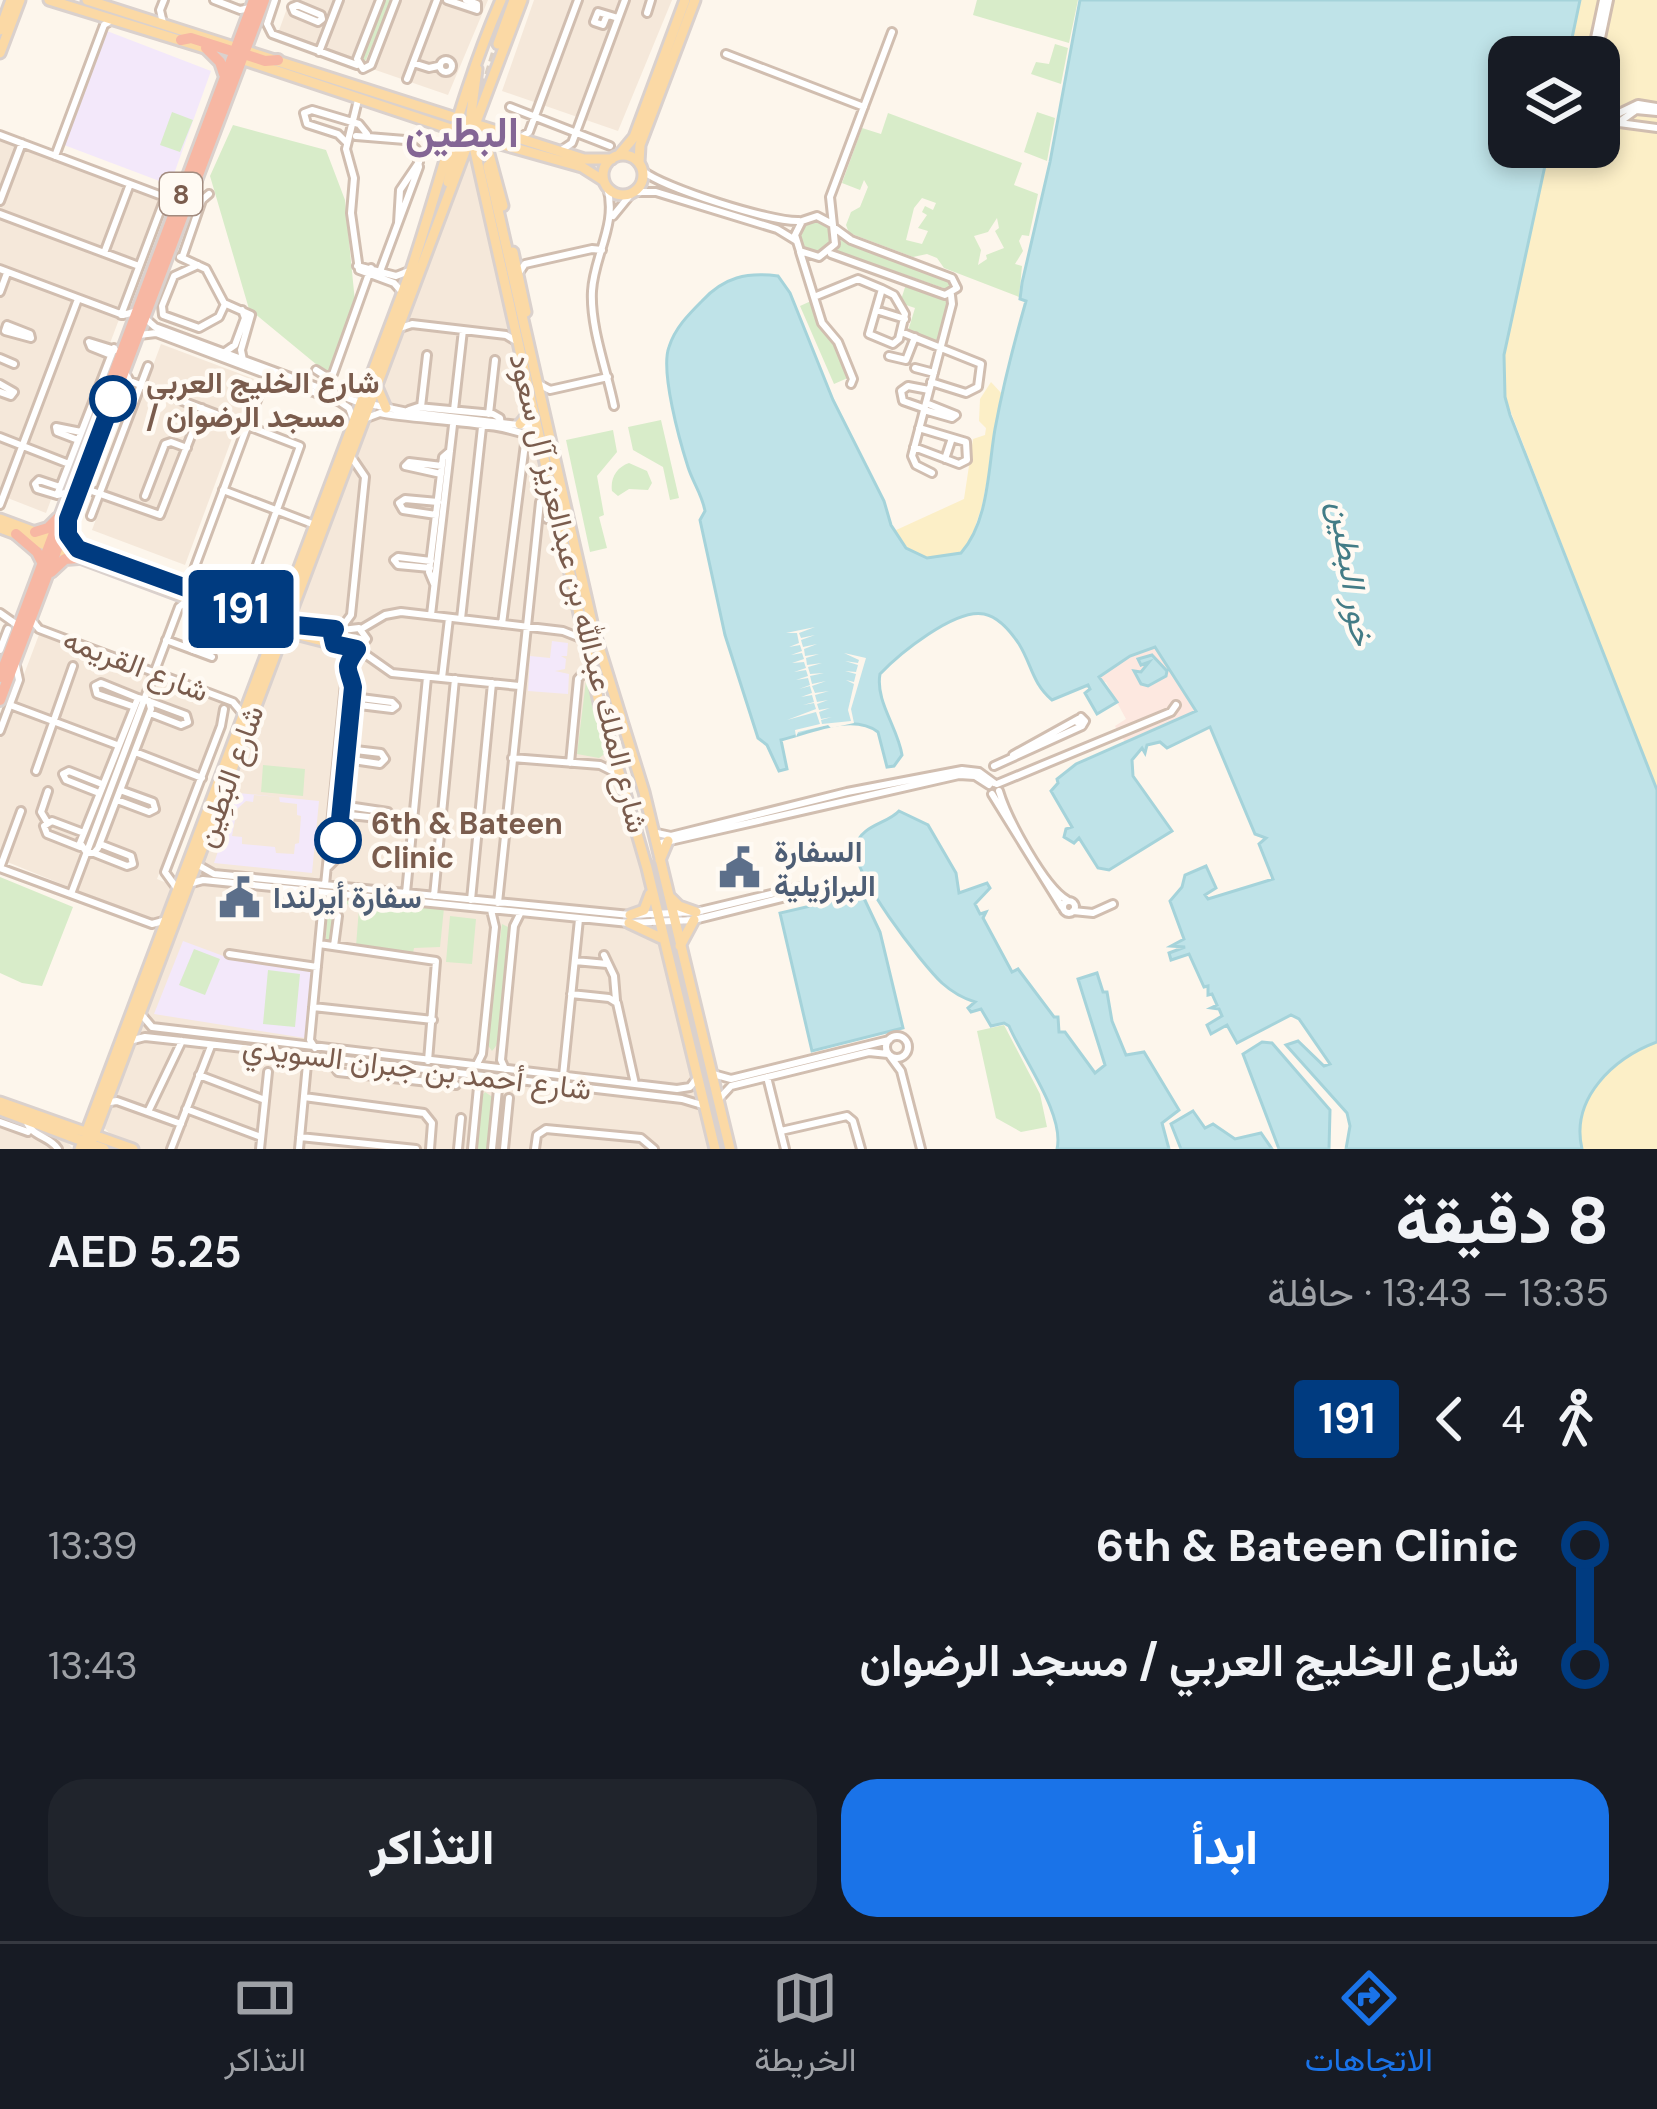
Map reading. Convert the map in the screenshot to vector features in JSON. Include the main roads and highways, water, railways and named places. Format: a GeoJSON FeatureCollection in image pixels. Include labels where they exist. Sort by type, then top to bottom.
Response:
{"type":"FeatureCollection","features":[{"type":"Feature","properties":{"kind":"highway"},"geometry":{"type":"LineString","coordinates":[[221,42],[259,8]]}},
{"type":"Feature","properties":{"kind":"highway"},"geometry":{"type":"LineString","coordinates":[[218,120],[238,53],[254,10],[259,8]]}},
{"type":"Feature","properties":{"kind":"highway"},"geometry":{"type":"LineString","coordinates":[[259,8],[255,42],[268,60]]}},
{"type":"Feature","properties":{"kind":"highway","name":"8"},"geometry":{"type":"LineString","coordinates":[[5,703],[7,668],[123,344],[141,313],[259,8]]}},
{"type":"Feature","properties":{"kind":"highway"},"geometry":{"type":"LineString","coordinates":[[181,40],[190,38],[268,60]]}},
{"type":"Feature","properties":{"kind":"highway"},"geometry":{"type":"LineString","coordinates":[[206,49],[229,79],[268,60]]}},
{"type":"Feature","properties":{"kind":"highway","name":"8"},"geometry":{"type":"LineString","coordinates":[[141,313],[173,201],[229,79]]}},
{"type":"Feature","properties":{"kind":"highway","name":"8"},"geometry":{"type":"LineString","coordinates":[[70,498],[124,379],[123,344]]}},
{"type":"Feature","properties":{"kind":"highway"},"geometry":{"type":"LineString","coordinates":[[35,532],[48,528],[70,498]]}},
{"type":"Feature","properties":{"kind":"highway"},"geometry":{"type":"LineString","coordinates":[[16,534],[37,551],[45,570],[78,553],[68,535],[70,498]]}},
{"type":"Feature","properties":{"kind":"main road"},"geometry":{"type":"LineString","coordinates":[[50,0],[206,49],[356,74],[360,93],[372,102],[417,117],[524,140],[586,168],[618,195],[633,193],[642,183],[640,145],[695,0]]}},
{"type":"Feature","properties":{"kind":"main road"},"geometry":{"type":"LineString","coordinates":[[87,0],[221,42],[238,53]]}},
{"type":"Feature","properties":{"kind":"main road","name":"شارع البَطِين"},"geometry":{"type":"LineString","coordinates":[[290,603],[315,525],[446,205],[465,127],[464,74],[501,0]]}},
{"type":"Feature","properties":{"kind":"main road"},"geometry":{"type":"LineString","coordinates":[[606,184],[604,171],[632,140],[685,0]]}},
{"type":"Feature","properties":{"kind":"main road","name":"شارع البَطِين"},"geometry":{"type":"LineString","coordinates":[[372,386],[452,146],[483,104],[518,23],[519,1]]}},
{"type":"Feature","properties":{"kind":"main road","name":"شارع البَطِين"},"geometry":{"type":"LineString","coordinates":[[498,44],[519,1]]}},
{"type":"Feature","properties":{"kind":"main road"},"geometry":{"type":"LineString","coordinates":[[0,30],[15,2]]}},
{"type":"Feature","properties":{"kind":"main road"},"geometry":{"type":"LineString","coordinates":[[0,53],[15,2]]}},
{"type":"Feature","properties":{"kind":"main road","name":"شارع الملك عبدالله بن عبدالعزيز آل سعود"},"geometry":{"type":"LineString","coordinates":[[486,34],[465,127],[475,151],[595,636],[653,831],[662,842],[660,860],[668,893],[664,944],[715,1149]]}},
{"type":"Feature","properties":{"kind":"main road"},"geometry":{"type":"LineString","coordinates":[[268,60],[465,127],[497,130],[579,157],[598,161],[615,157],[641,167]]}},
{"type":"Feature","properties":{"kind":"main road"},"geometry":{"type":"LineString","coordinates":[[417,117],[438,118],[464,100]]}},
{"type":"Feature","properties":{"kind":"main road"},"geometry":{"type":"LineString","coordinates":[[483,104],[487,120],[497,130]]}},
{"type":"Feature","properties":{"kind":"main road"},"geometry":{"type":"LineString","coordinates":[[438,118],[452,146]]}},
{"type":"Feature","properties":{"kind":"main road"},"geometry":{"type":"LineString","coordinates":[[446,205],[465,127]]}},
{"type":"Feature","properties":{"kind":"main road"},"geometry":{"type":"LineString","coordinates":[[491,164],[497,152],[524,140]]}},
{"type":"Feature","properties":{"kind":"main road"},"geometry":{"type":"LineString","coordinates":[[475,151],[484,142],[514,257],[522,269],[536,382]]}},
{"type":"Feature","properties":{"kind":"main road","name":"شارع الملك عبدالله بن عبدالعزيز آل سعود"},"geometry":{"type":"LineString","coordinates":[[491,164],[536,382],[538,428],[547,449],[559,524],[611,749],[652,889],[680,946],[730,1149]]}},
{"type":"Feature","properties":{"kind":"main road"},"geometry":{"type":"LineString","coordinates":[[451,189],[468,179],[483,190]]}},
{"type":"Feature","properties":{"kind":"main road"},"geometry":{"type":"LineString","coordinates":[[349,399],[372,386],[386,410]]}},
{"type":"Feature","properties":{"kind":"main road"},"geometry":{"type":"LineString","coordinates":[[520,424],[537,406]]}},
{"type":"Feature","properties":{"kind":"main road","name":"شارع البَطِين"},"geometry":{"type":"LineString","coordinates":[[97,1117],[130,1042],[233,726],[353,460],[358,421]]}},
{"type":"Feature","properties":{"kind":"main road"},"geometry":{"type":"LineString","coordinates":[[0,523],[35,532],[55,544]]}},
{"type":"Feature","properties":{"kind":"main road"},"geometry":{"type":"LineString","coordinates":[[0,523],[16,534],[241,609],[259,620],[272,648],[301,632],[339,628]]}},
{"type":"Feature","properties":{"kind":"main road"},"geometry":{"type":"LineString","coordinates":[[185,590],[336,645]]}},
{"type":"Feature","properties":{"kind":"main road"},"geometry":{"type":"LineString","coordinates":[[259,620],[290,603],[301,632]]}},
{"type":"Feature","properties":{"kind":"main road","name":"شارع البَطِين"},"geometry":{"type":"LineString","coordinates":[[85,1143],[180,884],[197,862],[272,648]]}},
{"type":"Feature","properties":{"kind":"main road"},"geometry":{"type":"LineString","coordinates":[[635,828],[646,842],[662,842]]}},
{"type":"Feature","properties":{"kind":"main road"},"geometry":{"type":"LineString","coordinates":[[646,868],[687,974]]}},
{"type":"Feature","properties":{"kind":"main road"},"geometry":{"type":"LineString","coordinates":[[652,889],[644,910],[629,919],[664,944]]}},
{"type":"Feature","properties":{"kind":"main road"},"geometry":{"type":"LineString","coordinates":[[668,893],[695,916],[680,946]]}},
{"type":"Feature","properties":{"kind":"main road"},"geometry":{"type":"LineString","coordinates":[[0,1106],[12,1115],[67,1131],[85,1143],[133,1149]]}},
{"type":"Feature","properties":{"kind":"main road"},"geometry":{"type":"LineString","coordinates":[[0,1106],[104,1149]]}},
{"type":"Feature","properties":{"kind":"main road"},"geometry":{"type":"LineString","coordinates":[[67,1131],[97,1117],[102,1130],[117,1144]]}},
{"type":"Feature","properties":{"kind":"water","name":"خور البطين"},"geometry":{"type":"Polygon","coordinates":[[[1080,0],[1580,0],[1572,36],[1488,36],[1488,168],[1544,168],[1504,355],[1505,397],[1657,790],[1657,1042],[1625,1058],[1599,1082],[1583,1113],[1582,1149],[1346,1149],[1347,1113],[1286,1045],[1298,1041],[1324,1066],[1330,1064],[1299,1019],[1291,1015],[1237,1043],[1227,1025],[1211,1034],[1207,1025],[1222,1016],[1219,1009],[1211,1008],[1217,1005],[1212,994],[1208,995],[1208,986],[1204,987],[1189,954],[1171,960],[1169,953],[1185,947],[1171,946],[1184,939],[1170,901],[1185,875],[1206,866],[1216,888],[1205,895],[1208,899],[1273,879],[1259,844],[1266,838],[1255,834],[1210,727],[1167,748],[1160,742],[1147,745],[1145,753],[1142,748],[1132,760],[1133,776],[1172,831],[1109,870],[1098,868],[1079,838],[1074,843],[1064,837],[1072,827],[1051,791],[1057,779],[1076,764],[1196,711],[1155,647],[1130,656],[1099,677],[1117,702],[1097,714],[1085,693],[1088,685],[1052,700],[1008,630],[989,616],[972,614],[928,634],[880,674],[881,694],[902,755],[894,766],[887,767],[878,732],[867,726],[843,724],[781,740],[787,769],[779,771],[767,745],[758,738],[725,635],[700,520],[704,505],[672,407],[667,358],[678,328],[728,281],[778,276],[790,293],[891,525],[906,548],[927,558],[961,553],[977,526],[986,494],[998,413],[1026,301],[1020,299],[1022,283],[1080,0]]]}},
{"type":"Feature","properties":{"kind":"water"},"geometry":{"type":"Polygon","coordinates":[[[1152,655],[1167,671],[1148,686],[1141,684],[1134,671],[1141,672],[1149,662],[1141,665],[1138,659],[1152,655]]]}},
{"type":"Feature","properties":{"kind":"water"},"geometry":{"type":"Polygon","coordinates":[[[899,811],[928,825],[956,873],[959,893],[987,883],[990,888],[975,904],[980,914],[986,912],[983,918],[1012,972],[1018,969],[1058,1017],[1059,1032],[1065,1032],[1095,1073],[1105,1065],[1078,979],[1097,973],[1126,1055],[1144,1052],[1179,1110],[1162,1123],[1169,1149],[1057,1149],[1049,1104],[1009,1026],[991,1026],[981,1009],[971,1012],[968,1008],[975,1002],[942,983],[904,938],[864,876],[857,859],[859,839],[899,811]]]}},
{"type":"Feature","properties":{"kind":"water"},"geometry":{"type":"Polygon","coordinates":[[[862,894],[880,932],[903,1028],[812,1051],[780,913],[862,894]]]}},
{"type":"Feature","properties":{"kind":"water"},"geometry":{"type":"Polygon","coordinates":[[[1262,1042],[1272,1043],[1330,1110],[1329,1149],[1279,1149],[1243,1054],[1262,1042]]]}},
{"type":"Feature","properties":{"kind":"water"},"geometry":{"type":"Polygon","coordinates":[[[1193,1111],[1205,1128],[1213,1124],[1235,1139],[1261,1133],[1272,1149],[1181,1149],[1171,1124],[1193,1111]]]}},
{"type":"Feature","properties":{"kind":"tunnel"},"geometry":{"type":"LineString","coordinates":[[481,101],[498,44]]}},
{"type":"Feature","properties":{"kind":"place","name":"شارع الخليج العربي / مسجد الرضوان"},"geometry":{"type":"Point","coordinates":[113,399]}},
{"type":"Feature","properties":{"kind":"place","name":"6th & Bateen Clinic"},"geometry":{"type":"Point","coordinates":[338,840]}},
{"type":"Feature","properties":{"kind":"place","name":"السفارة البرازيلية"},"geometry":{"type":"Point","coordinates":[740,868]}},
{"type":"Feature","properties":{"kind":"place","name":"سفارة أيرلندا"},"geometry":{"type":"Point","coordinates":[239,897]}},
{"type":"Feature","properties":{"kind":"district","name":"البطين"},"geometry":{"type":"Point","coordinates":[462,132]}}]}
